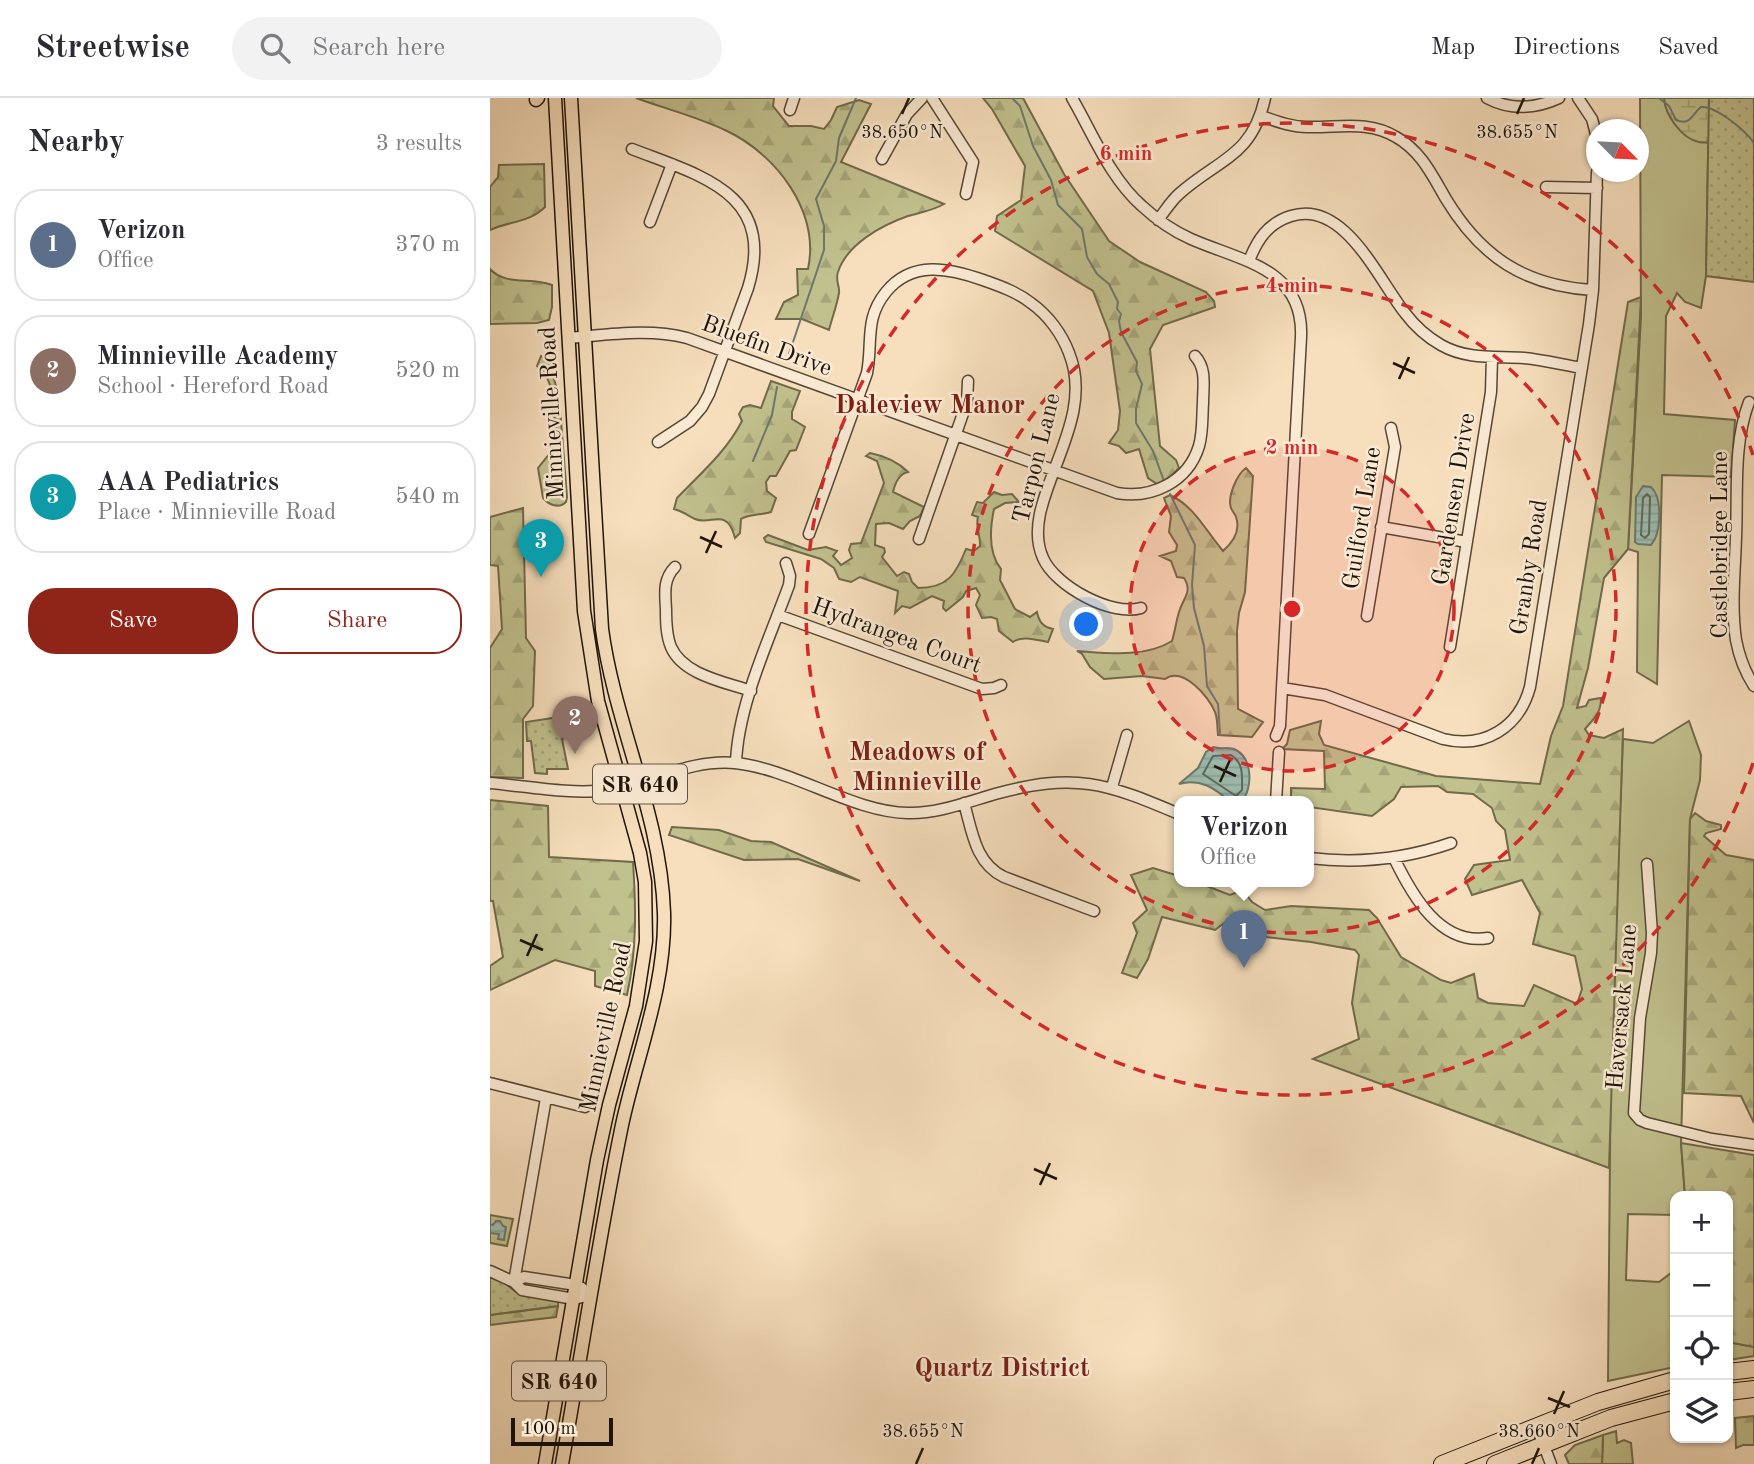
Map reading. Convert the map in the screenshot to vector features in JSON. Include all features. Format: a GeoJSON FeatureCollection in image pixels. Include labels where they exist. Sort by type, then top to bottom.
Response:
{"type":"FeatureCollection","features":[{"type":"Feature","properties":{"kind":"highway"},"geometry":{"type":"LineString","coordinates":[[1733,1371],[1754,1369]]}},
{"type":"Feature","properties":{"kind":"highway"},"geometry":{"type":"LineString","coordinates":[[1442,1464],[1536,1425],[1635,1390],[1670,1381]]}},
{"type":"Feature","properties":{"kind":"highway"},"geometry":{"type":"LineString","coordinates":[[1733,1391],[1754,1389]]}},
{"type":"Feature","properties":{"kind":"highway"},"geometry":{"type":"LineString","coordinates":[[1495,1464],[1611,1418],[1670,1402]]}},
{"type":"Feature","properties":{"kind":"main road","name":"Minnieville Road"},"geometry":{"type":"LineString","coordinates":[[545,1464],[597,1160],[636,1006],[646,941],[645,882],[623,786],[598,701],[587,643],[555,98]]}},
{"type":"Feature","properties":{"kind":"main road","name":"Minnieville Road"},"geometry":{"type":"LineString","coordinates":[[562,1464],[615,1158],[657,988],[664,916],[656,846],[610,678],[602,629],[571,98]]}},
{"type":"Feature","properties":{"kind":"street"},"geometry":{"type":"LineString","coordinates":[[790,110],[794,98]]}},
{"type":"Feature","properties":{"kind":"street"},"geometry":{"type":"LineString","coordinates":[[882,159],[907,114],[922,98]]}},
{"type":"Feature","properties":{"kind":"street"},"geometry":{"type":"LineString","coordinates":[[932,98],[972,160],[966,194]]}},
{"type":"Feature","properties":{"kind":"street"},"geometry":{"type":"LineString","coordinates":[[1072,98],[1117,178],[1135,201],[1158,220],[1189,239],[1271,272],[1286,286],[1297,305],[1301,322],[1280,726],[1276,736]]}},
{"type":"Feature","properties":{"kind":"street"},"geometry":{"type":"LineString","coordinates":[[1158,220],[1180,193],[1243,146],[1261,116],[1265,98]]}},
{"type":"Feature","properties":{"kind":"street"},"geometry":{"type":"LineString","coordinates":[[1487,98],[1502,105],[1524,107],[1559,98]]}},
{"type":"Feature","properties":{"kind":"street"},"geometry":{"type":"LineString","coordinates":[[1578,98],[1592,119]]}},
{"type":"Feature","properties":{"kind":"street"},"geometry":{"type":"LineString","coordinates":[[1261,116],[1300,127],[1361,125],[1387,132],[1403,141],[1422,159],[1469,233],[1497,259],[1524,275],[1547,283],[1593,290]]}},
{"type":"Feature","properties":{"kind":"street"},"geometry":{"type":"LineString","coordinates":[[632,149],[705,177],[723,188],[740,207],[750,226],[754,249],[753,270],[709,394],[697,414],[684,426],[658,442]]}},
{"type":"Feature","properties":{"kind":"street"},"geometry":{"type":"LineString","coordinates":[[650,222],[672,164]]}},
{"type":"Feature","properties":{"kind":"street","name":"Granby Road"},"geometry":{"type":"LineString","coordinates":[[1282,688],[1325,695],[1453,741],[1485,739],[1510,724],[1523,706],[1530,687],[1582,368],[1593,290],[1597,182]]}},
{"type":"Feature","properties":{"kind":"street"},"geometry":{"type":"LineString","coordinates":[[1546,187],[1597,188]]}},
{"type":"Feature","properties":{"kind":"street"},"geometry":{"type":"LineString","coordinates":[[1249,261],[1262,235],[1279,221],[1301,214],[1328,219],[1349,235],[1405,313],[1426,334],[1455,351],[1582,368]]}},
{"type":"Feature","properties":{"kind":"street","name":"Tarpon Lane"},"geometry":{"type":"LineString","coordinates":[[809,534],[869,361],[872,318],[887,291],[902,278],[921,270],[942,268],[998,285],[1031,302],[1049,320],[1069,351],[1075,375],[1076,402],[1039,520],[1038,542],[1044,561],[1057,579],[1073,591],[1122,610],[1141,608]]}},
{"type":"Feature","properties":{"kind":"street","name":"Bluefin Drive"},"geometry":{"type":"LineString","coordinates":[[568,338],[661,333],[687,338],[1117,493],[1133,495],[1155,492],[1179,477],[1193,460],[1201,438],[1204,372],[1195,356]]}},
{"type":"Feature","properties":{"kind":"street","name":"Gardensen Drive"},"geometry":{"type":"LineString","coordinates":[[1450,647],[1491,392],[1492,357]]}},
{"type":"Feature","properties":{"kind":"street"},"geometry":{"type":"LineString","coordinates":[[919,539],[968,402],[968,382]]}},
{"type":"Feature","properties":{"kind":"street","name":"Castlebridge Lane"},"geometry":{"type":"LineString","coordinates":[[1749,402],[1742,425],[1738,469],[1734,593],[1737,640],[1744,667],[1754,685]]}},
{"type":"Feature","properties":{"kind":"street","name":"Guilford Lane"},"geometry":{"type":"LineString","coordinates":[[1367,616],[1395,447],[1391,428]]}},
{"type":"Feature","properties":{"kind":"street"},"geometry":{"type":"LineString","coordinates":[[1381,527],[1467,541]]}},
{"type":"Feature","properties":{"kind":"street"},"geometry":{"type":"LineString","coordinates":[[736,763],[741,722],[790,581],[786,563]]}},
{"type":"Feature","properties":{"kind":"street"},"geometry":{"type":"LineString","coordinates":[[675,567],[669,574],[665,587],[666,626],[672,649],[690,668],[751,691]]}},
{"type":"Feature","properties":{"kind":"street","name":"Hydrangea Court"},"geometry":{"type":"LineString","coordinates":[[778,615],[982,689],[1001,685]]}},
{"type":"Feature","properties":{"kind":"street"},"geometry":{"type":"LineString","coordinates":[[1112,787],[1127,735]]}},
{"type":"Feature","properties":{"kind":"street"},"geometry":{"type":"LineString","coordinates":[[1276,796],[1279,752]]}},
{"type":"Feature","properties":{"kind":"street"},"geometry":{"type":"LineString","coordinates":[[490,783],[592,791],[623,786],[700,765],[736,763],[768,770],[886,811],[919,813],[1052,782],[1078,782],[1112,787],[1174,812]]}},
{"type":"Feature","properties":{"kind":"street"},"geometry":{"type":"LineString","coordinates":[[964,803],[979,855],[991,870],[1094,911]]}},
{"type":"Feature","properties":{"kind":"street"},"geometry":{"type":"LineString","coordinates":[[1314,858],[1359,861],[1394,858],[1451,843]]}},
{"type":"Feature","properties":{"kind":"street"},"geometry":{"type":"LineString","coordinates":[[1394,858],[1413,894],[1440,924],[1462,938],[1488,938]]}},
{"type":"Feature","properties":{"kind":"street","name":"Haversack Lane"},"geometry":{"type":"LineString","coordinates":[[1647,864],[1652,943],[1640,1018],[1634,1112],[1640,1120],[1647,1123],[1712,1139],[1754,1145]]}},
{"type":"Feature","properties":{"kind":"street"},"geometry":{"type":"LineString","coordinates":[[490,1083],[584,1107]]}},
{"type":"Feature","properties":{"kind":"street"},"geometry":{"type":"LineString","coordinates":[[514,1282],[546,1098]]}},
{"type":"Feature","properties":{"kind":"street"},"geometry":{"type":"LineString","coordinates":[[490,1271],[514,1282],[522,1290],[574,1299],[592,1295]]}},
{"type":"Feature","properties":{"kind":"street"},"geometry":{"type":"LineString","coordinates":[[514,1282],[524,1277],[576,1285],[592,1295]]}},
{"type":"Feature","properties":{"kind":"street"},"geometry":{"type":"LineString","coordinates":[[1536,1425],[1551,1464]]}},
{"type":"Feature","properties":{"kind":"green space"},"geometry":{"type":"Polygon","coordinates":[[[636,98],[774,98],[773,106],[789,126],[824,129],[837,107],[859,100],[871,104],[841,162],[944,204],[887,225],[857,244],[837,275],[839,293],[829,330],[802,319],[776,319],[784,302],[798,295],[797,269],[808,269],[810,248],[807,227],[791,188],[778,170],[745,141],[705,121],[636,98]]]}},
{"type":"Feature","properties":{"kind":"green space"},"geometry":{"type":"Polygon","coordinates":[[[983,98],[1023,98],[1064,174],[1109,241],[1140,262],[1206,292],[1214,301],[1215,307],[1163,325],[1150,349],[1160,446],[1176,460],[1179,468],[1169,478],[1157,484],[1148,478],[1139,449],[1126,453],[1119,446],[1109,443],[1118,430],[1120,411],[1109,333],[1093,291],[995,231],[997,216],[1021,200],[1025,166],[983,98]]]}},
{"type":"Feature","properties":{"kind":"green space"},"geometry":{"type":"Polygon","coordinates":[[[1640,98],[1709,98],[1706,276],[1701,308],[1685,302],[1677,293],[1666,316],[1664,414],[1735,420],[1731,477],[1662,475],[1657,684],[1637,672],[1638,552],[1628,549],[1641,317],[1640,182],[1649,182],[1649,119],[1640,119],[1640,98]]]}},
{"type":"Feature","properties":{"kind":"green space"},"geometry":{"type":"Polygon","coordinates":[[[1664,98],[1708,98],[1712,101],[1711,143],[1686,136],[1668,112],[1664,98]]]}},
{"type":"Feature","properties":{"kind":"green space"},"geometry":{"type":"Polygon","coordinates":[[[1709,98],[1754,98],[1754,282],[1706,276],[1709,98]]]}},
{"type":"Feature","properties":{"kind":"green space"},"geometry":{"type":"Polygon","coordinates":[[[544,164],[545,207],[526,219],[490,230],[490,187],[498,177],[499,165],[544,164]]]}},
{"type":"Feature","properties":{"kind":"green space"},"geometry":{"type":"Polygon","coordinates":[[[490,269],[504,278],[552,285],[549,320],[537,323],[490,324],[490,269]]]}},
{"type":"Feature","properties":{"kind":"green space"},"geometry":{"type":"Polygon","coordinates":[[[1641,297],[1628,549],[1604,578],[1588,668],[1577,708],[1586,706],[1589,700],[1601,698],[1598,712],[1585,729],[1589,735],[1604,738],[1623,729],[1609,1168],[1313,1059],[1359,1039],[1352,1003],[1359,955],[1355,950],[1257,936],[1232,917],[1215,930],[1162,917],[1148,959],[1137,978],[1122,973],[1137,933],[1133,923],[1147,910],[1131,875],[1153,868],[1174,874],[1174,887],[1209,887],[1230,895],[1243,890],[1252,902],[1265,910],[1291,906],[1369,910],[1377,918],[1401,957],[1451,983],[1474,974],[1478,998],[1488,1003],[1524,1006],[1534,985],[1577,1004],[1582,989],[1575,956],[1533,944],[1540,913],[1522,880],[1472,895],[1465,879],[1474,865],[1510,860],[1505,830],[1496,821],[1492,808],[1473,794],[1447,792],[1438,786],[1401,787],[1394,799],[1372,816],[1314,808],[1314,796],[1291,796],[1291,788],[1325,789],[1324,751],[1282,749],[1287,744],[1290,730],[1321,721],[1319,734],[1324,745],[1436,776],[1540,784],[1551,736],[1563,706],[1628,302],[1641,297]]]}},
{"type":"Feature","properties":{"kind":"green space"},"geometry":{"type":"Polygon","coordinates":[[[541,356],[548,359],[559,396],[567,497],[566,502],[557,506],[543,498],[538,468],[550,453],[556,429],[550,385],[546,375],[537,366],[541,356]]]}},
{"type":"Feature","properties":{"kind":"green space"},"geometry":{"type":"Polygon","coordinates":[[[771,381],[800,391],[792,419],[805,427],[796,450],[790,451],[776,476],[770,476],[766,482],[767,491],[776,498],[771,512],[741,519],[740,533],[735,538],[732,528],[723,520],[701,521],[674,509],[677,498],[712,462],[736,432],[742,421],[739,414],[743,407],[750,405],[761,408],[771,381]]]}},
{"type":"Feature","properties":{"kind":"green space"},"geometry":{"type":"Polygon","coordinates":[[[870,453],[900,465],[908,472],[898,479],[893,492],[924,507],[920,516],[910,521],[903,529],[889,523],[876,524],[875,545],[884,548],[882,557],[897,576],[904,572],[909,574],[918,588],[937,585],[950,578],[966,549],[974,551],[980,546],[978,517],[972,515],[977,502],[983,503],[994,492],[1012,494],[1019,502],[1005,503],[994,509],[992,548],[1001,569],[1000,580],[1015,609],[1030,617],[1037,612],[1042,624],[1053,629],[1048,642],[1025,638],[1013,642],[999,631],[997,619],[982,618],[976,605],[980,595],[976,588],[966,591],[963,597],[946,611],[943,608],[944,601],[932,596],[910,608],[902,606],[895,613],[898,591],[860,577],[851,582],[839,579],[834,568],[821,559],[766,542],[764,538],[768,535],[808,550],[826,547],[837,551],[833,556],[841,565],[852,558],[849,550],[851,544],[861,543],[884,483],[877,461],[866,456],[870,453]]]}},
{"type":"Feature","properties":{"kind":"green space"},"geometry":{"type":"Polygon","coordinates":[[[1246,468],[1253,476],[1245,592],[1237,631],[1238,709],[1263,722],[1252,737],[1218,735],[1217,717],[1212,706],[1187,680],[1172,676],[1165,679],[1142,676],[1104,679],[1077,651],[1138,652],[1172,641],[1188,587],[1184,578],[1177,577],[1171,561],[1160,556],[1176,551],[1177,545],[1169,532],[1171,516],[1164,498],[1170,495],[1186,506],[1223,551],[1236,532],[1236,516],[1231,508],[1230,498],[1236,480],[1246,468]]]}},
{"type":"Feature","properties":{"kind":"green space"},"geometry":{"type":"Polygon","coordinates":[[[523,508],[526,638],[535,651],[533,706],[523,719],[523,778],[490,777],[490,648],[502,629],[498,566],[490,565],[490,517],[523,508]]]}},
{"type":"Feature","properties":{"kind":"green space"},"geometry":{"type":"Polygon","coordinates":[[[566,716],[570,736],[562,739],[568,769],[547,769],[547,774],[535,773],[531,741],[527,741],[526,722],[566,716]]]}},
{"type":"Feature","properties":{"kind":"green space"},"geometry":{"type":"Polygon","coordinates":[[[1689,721],[1701,755],[1700,780],[1690,819],[1681,1143],[1685,1191],[1670,1191],[1670,1215],[1628,1214],[1626,1280],[1659,1282],[1670,1274],[1670,1368],[1608,1381],[1611,1039],[1623,739],[1653,743],[1689,721]]]}},
{"type":"Feature","properties":{"kind":"green space"},"geometry":{"type":"Polygon","coordinates":[[[490,800],[548,806],[549,857],[633,862],[635,928],[627,995],[595,986],[595,971],[555,960],[490,990],[490,966],[503,957],[493,901],[490,901],[490,800]]]}},
{"type":"Feature","properties":{"kind":"green space"},"geometry":{"type":"Polygon","coordinates":[[[1695,813],[1706,821],[1721,825],[1721,829],[1704,836],[1726,855],[1754,860],[1754,1123],[1741,1096],[1684,1093],[1690,819],[1695,813]]]}},
{"type":"Feature","properties":{"kind":"green space"},"geometry":{"type":"Polygon","coordinates":[[[672,827],[719,830],[751,841],[771,842],[860,881],[798,859],[744,860],[669,835],[672,827]]]}},
{"type":"Feature","properties":{"kind":"green space"},"geometry":{"type":"Polygon","coordinates":[[[1681,1143],[1754,1155],[1754,1347],[1733,1343],[1733,1191],[1685,1191],[1681,1143]]]}},
{"type":"Feature","properties":{"kind":"green space"},"geometry":{"type":"Polygon","coordinates":[[[490,1215],[513,1219],[507,1246],[490,1243],[490,1215]]]}},
{"type":"Feature","properties":{"kind":"green space"},"geometry":{"type":"Polygon","coordinates":[[[490,1276],[498,1278],[516,1292],[558,1300],[558,1306],[490,1315],[490,1276]]]}},
{"type":"Feature","properties":{"kind":"green space"},"geometry":{"type":"Polygon","coordinates":[[[558,1306],[556,1317],[490,1325],[490,1315],[558,1306]]]}},
{"type":"Feature","properties":{"kind":"green space"},"geometry":{"type":"Polygon","coordinates":[[[1733,1343],[1754,1347],[1754,1356],[1733,1359],[1733,1343]]]}},
{"type":"Feature","properties":{"kind":"green space"},"geometry":{"type":"Polygon","coordinates":[[[1754,1416],[1754,1445],[1736,1448],[1735,1418],[1754,1416]]]}},
{"type":"Feature","properties":{"kind":"green space"},"geometry":{"type":"Polygon","coordinates":[[[1616,1431],[1617,1443],[1624,1440],[1631,1443],[1633,1464],[1602,1464],[1603,1435],[1616,1431]]]}},
{"type":"Feature","properties":{"kind":"green space"},"geometry":{"type":"Polygon","coordinates":[[[1603,1435],[1602,1464],[1569,1464],[1565,1455],[1575,1445],[1603,1435]]]}},
{"type":"Feature","properties":{"kind":"water"},"geometry":{"type":"Polygon","coordinates":[[[1643,486],[1651,487],[1655,492],[1659,507],[1657,533],[1651,545],[1635,542],[1636,497],[1643,486]]]}},
{"type":"Feature","properties":{"kind":"water"},"geometry":{"type":"Polygon","coordinates":[[[1213,747],[1230,748],[1242,754],[1249,775],[1245,796],[1223,796],[1200,783],[1179,784],[1198,768],[1206,752],[1213,747]]]}},
{"type":"Feature","properties":{"kind":"water"},"geometry":{"type":"Polygon","coordinates":[[[496,1221],[506,1227],[504,1240],[498,1239],[499,1234],[490,1233],[490,1224],[493,1225],[496,1221]]]}},
{"type":"Feature","properties":{"kind":"waterway"},"geometry":{"type":"LineString","coordinates":[[789,354],[824,250],[824,226],[816,199],[836,161],[839,138],[856,98]]}},
{"type":"Feature","properties":{"kind":"waterway"},"geometry":{"type":"LineString","coordinates":[[1012,98],[1020,106],[1033,146],[1051,180],[1058,205],[1082,229],[1087,257],[1097,274],[1109,284],[1118,302],[1121,332],[1137,362],[1136,371],[1142,384],[1136,409],[1136,423],[1153,451],[1164,481]]}},
{"type":"Feature","properties":{"kind":"waterway"},"geometry":{"type":"LineString","coordinates":[[1659,98],[1669,106],[1676,120],[1685,122],[1701,107],[1714,110],[1730,120],[1754,143]]}},
{"type":"Feature","properties":{"kind":"waterway"},"geometry":{"type":"LineString","coordinates":[[753,461],[772,415],[777,387]]}},
{"type":"Feature","properties":{"kind":"waterway"},"geometry":{"type":"LineString","coordinates":[[1170,494],[1195,545],[1192,585],[1194,608],[1204,646],[1207,686],[1218,704],[1220,733]]}},
{"type":"Feature","properties":{"kind":"place","name":"AAA Pediatrics"},"geometry":{"type":"Point","coordinates":[541,577]}},
{"type":"Feature","properties":{"kind":"place","name":"Minnieville Academy"},"geometry":{"type":"Point","coordinates":[575,754]}},
{"type":"Feature","properties":{"kind":"place","name":"Verizon"},"geometry":{"type":"Point","coordinates":[1244,968]}},
{"type":"Feature","properties":{"kind":"district","name":"Daleview Manor"},"geometry":{"type":"Point","coordinates":[930,404]}},
{"type":"Feature","properties":{"kind":"district","name":"Meadows of Minnieville"},"geometry":{"type":"Point","coordinates":[917,766]}},
{"type":"Feature","properties":{"kind":"district","name":"Quartz District"},"geometry":{"type":"Point","coordinates":[1002,1367]}}]}
